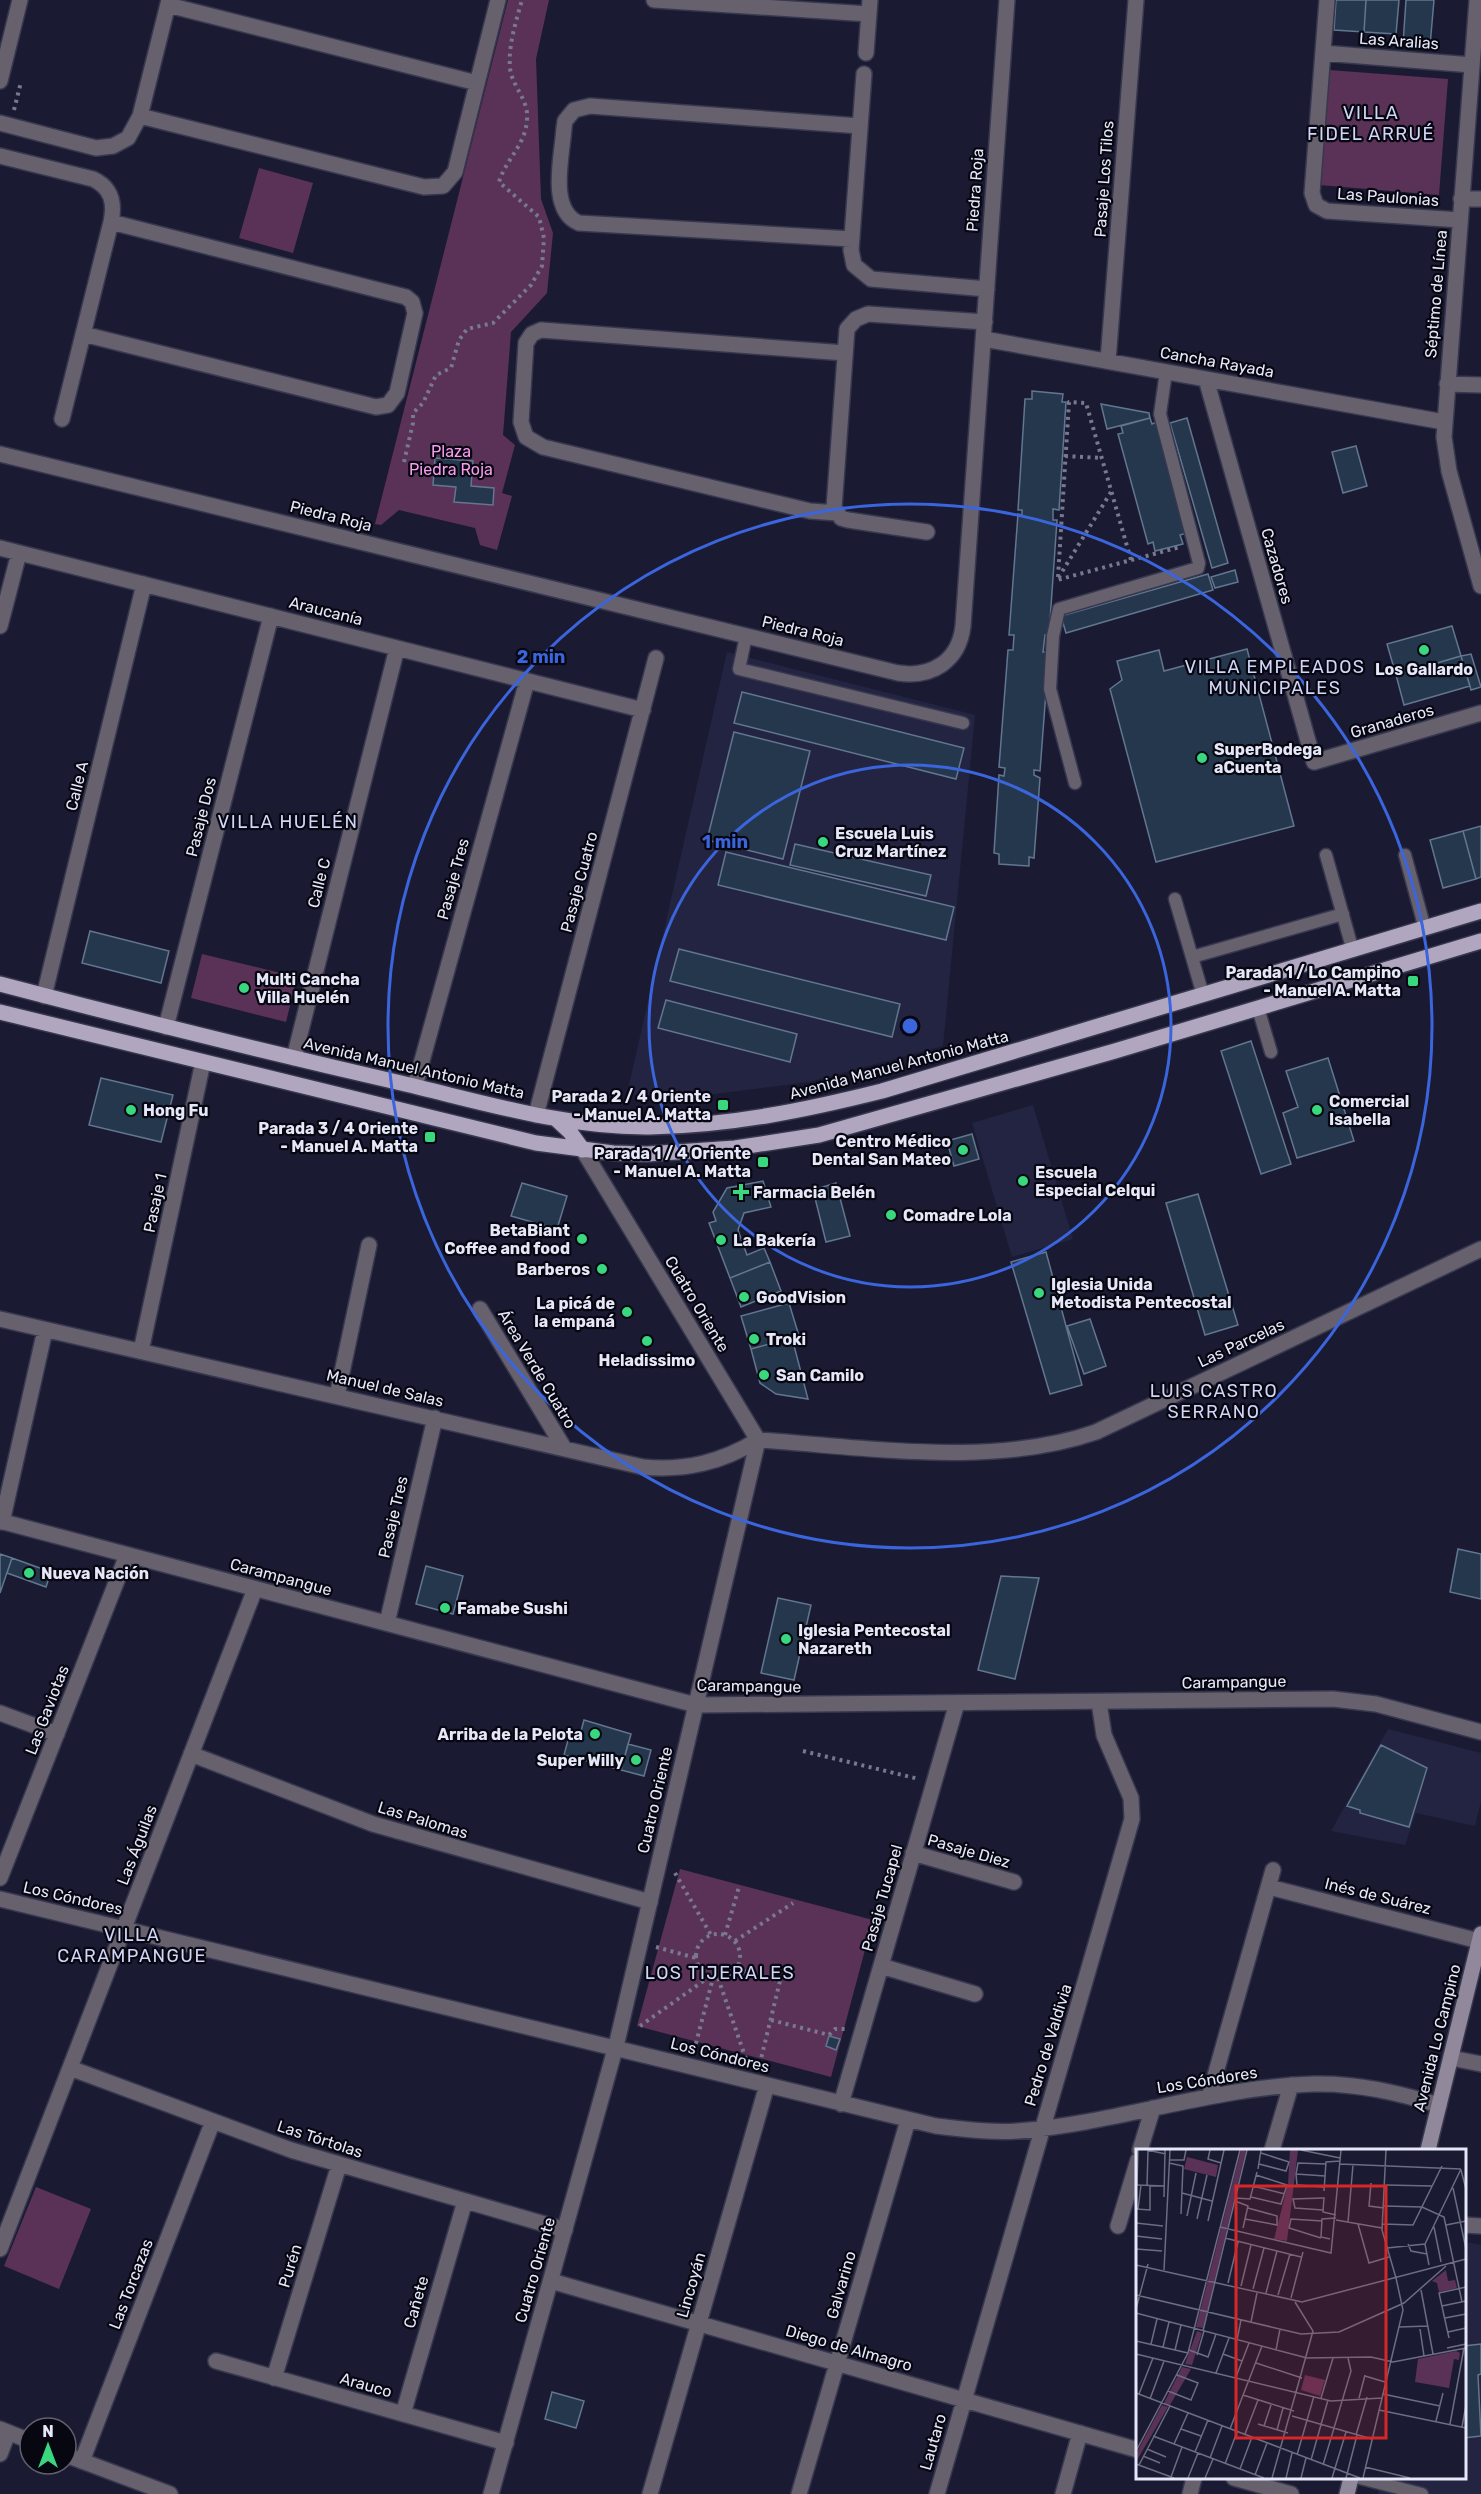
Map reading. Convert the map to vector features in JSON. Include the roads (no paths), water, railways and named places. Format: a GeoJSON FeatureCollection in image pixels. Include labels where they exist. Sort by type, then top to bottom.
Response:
{"type":"FeatureCollection","features":[{"type":"Feature","properties":{"kind":"main road","name":"Avenida Manuel Antonio Matta"},"geometry":{"type":"LineString","coordinates":[[0,984],[166,1027],[536,1115],[556,1119],[650,1127],[792,1113],[882,1091],[1481,911]]}},
{"type":"Feature","properties":{"kind":"main road"},"geometry":{"type":"LineString","coordinates":[[0,1012],[501,1136],[583,1150],[636,1154],[692,1152],[768,1144],[819,1135],[1481,941]]}},
{"type":"Feature","properties":{"kind":"main road"},"geometry":{"type":"LineString","coordinates":[[556,1119],[570,1132],[583,1150]]}},
{"type":"Feature","properties":{"kind":"main road","name":"Avenida Lo Campino"},"geometry":{"type":"LineString","coordinates":[[1428,2149],[1480,1937]]}},
{"type":"Feature","properties":{"kind":"main road"},"geometry":{"type":"LineString","coordinates":[[1347,2494],[1351,2479]]}},
{"type":"Feature","properties":{"kind":"street"},"geometry":{"type":"LineString","coordinates":[[0,81],[20,0]]}},
{"type":"Feature","properties":{"kind":"street"},"geometry":{"type":"LineString","coordinates":[[140,116],[413,184],[438,188],[448,183],[455,172],[498,0]]}},
{"type":"Feature","properties":{"kind":"street"},"geometry":{"type":"LineString","coordinates":[[654,0],[869,7],[866,53]]}},
{"type":"Feature","properties":{"kind":"street","name":"Piedra Roja"},"geometry":{"type":"LineString","coordinates":[[0,454],[746,636],[908,674],[928,672],[952,656],[962,638],[1007,0]]}},
{"type":"Feature","properties":{"kind":"street","name":"Pasaje Los Tilos"},"geometry":{"type":"LineString","coordinates":[[1108,361],[1136,0]]}},
{"type":"Feature","properties":{"kind":"street"},"geometry":{"type":"LineString","coordinates":[[1323,53],[1327,0]]}},
{"type":"Feature","properties":{"kind":"street","name":"Séptimo de Línea"},"geometry":{"type":"LineString","coordinates":[[1477,0],[1444,422],[1449,471],[1481,586]]}},
{"type":"Feature","properties":{"kind":"street"},"geometry":{"type":"LineString","coordinates":[[5,124],[105,148],[128,138],[140,116],[168,2],[477,83]]}},
{"type":"Feature","properties":{"kind":"street","name":"Las Aralias"},"geometry":{"type":"LineString","coordinates":[[1323,53],[1472,65]]}},
{"type":"Feature","properties":{"kind":"street","name":"Las Paulonias"},"geometry":{"type":"LineString","coordinates":[[1323,53],[1312,193],[1316,206],[1327,211],[1460,220]]}},
{"type":"Feature","properties":{"kind":"street"},"geometry":{"type":"LineString","coordinates":[[864,74],[852,239],[854,265],[871,279],[987,289]]}},
{"type":"Feature","properties":{"kind":"street"},"geometry":{"type":"LineString","coordinates":[[852,239],[579,223],[565,214],[560,202],[564,128],[565,121],[574,110],[590,106],[860,126]]}},
{"type":"Feature","properties":{"kind":"street"},"geometry":{"type":"LineString","coordinates":[[0,156],[99,182],[112,199],[111,222],[62,419]]}},
{"type":"Feature","properties":{"kind":"street","name":"Las Paulonias"},"geometry":{"type":"LineString","coordinates":[[1461,199],[1481,200]]}},
{"type":"Feature","properties":{"kind":"street"},"geometry":{"type":"LineString","coordinates":[[83,334],[376,407],[388,405],[397,393],[415,313],[412,302],[406,297],[111,222]]}},
{"type":"Feature","properties":{"kind":"street"},"geometry":{"type":"LineString","coordinates":[[837,513],[834,502],[847,329],[856,319],[868,314],[985,322]]}},
{"type":"Feature","properties":{"kind":"street"},"geometry":{"type":"LineString","coordinates":[[844,353],[541,330],[532,334],[526,343],[521,422],[526,437],[543,447],[810,511],[837,513],[848,520],[880,527],[927,532]]}},
{"type":"Feature","properties":{"kind":"street","name":"Cancha Rayada"},"geometry":{"type":"LineString","coordinates":[[984,339],[1444,422]]}},
{"type":"Feature","properties":{"kind":"street","name":"Cazadores"},"geometry":{"type":"LineString","coordinates":[[1206,379],[1314,762]]}},
{"type":"Feature","properties":{"kind":"street"},"geometry":{"type":"LineString","coordinates":[[1447,384],[1481,385]]}},
{"type":"Feature","properties":{"kind":"street","name":"Araucanía"},"geometry":{"type":"LineString","coordinates":[[0,548],[643,710]]}},
{"type":"Feature","properties":{"kind":"street"},"geometry":{"type":"LineString","coordinates":[[0,626],[19,553]]}},
{"type":"Feature","properties":{"kind":"street","name":"Calle A"},"geometry":{"type":"LineString","coordinates":[[44,996],[144,584]]}},
{"type":"Feature","properties":{"kind":"street","name":"Pasaje Dos"},"geometry":{"type":"LineString","coordinates":[[166,1027],[271,616]]}},
{"type":"Feature","properties":{"kind":"street","name":"Calle C"},"geometry":{"type":"LineString","coordinates":[[294,1058],[398,648]]}},
{"type":"Feature","properties":{"kind":"street","name":"Pasaje Cuatro"},"geometry":{"type":"LineString","coordinates":[[536,1115],[656,658]]}},
{"type":"Feature","properties":{"kind":"street","name":"Pasaje Tres"},"geometry":{"type":"LineString","coordinates":[[415,1086],[526,681]]}},
{"type":"Feature","properties":{"kind":"street","name":"Granaderos"},"geometry":{"type":"LineString","coordinates":[[1314,762],[1481,713]]}},
{"type":"Feature","properties":{"kind":"street","name":"Pasaje 1"},"geometry":{"type":"LineString","coordinates":[[141,1351],[203,1062]]}},
{"type":"Feature","properties":{"kind":"street","name":"Cuatro Oriente"},"geometry":{"type":"LineString","coordinates":[[491,2494],[617,2045],[758,1440],[583,1150]]}},
{"type":"Feature","properties":{"kind":"street"},"geometry":{"type":"LineString","coordinates":[[337,1396],[369,1245]]}},
{"type":"Feature","properties":{"kind":"street","name":"Las Parcelas"},"geometry":{"type":"LineString","coordinates":[[758,1440],[992,1452],[1044,1448],[1071,1441],[1096,1432],[1481,1249]]}},
{"type":"Feature","properties":{"kind":"street","name":"Área Verde Cuatro"},"geometry":{"type":"LineString","coordinates":[[480,1309],[564,1448]]}},
{"type":"Feature","properties":{"kind":"street","name":"Manuel de Salas"},"geometry":{"type":"LineString","coordinates":[[0,1319],[643,1467],[678,1468],[718,1460],[758,1440]]}},
{"type":"Feature","properties":{"kind":"street"},"geometry":{"type":"LineString","coordinates":[[1,1522],[45,1330]]}},
{"type":"Feature","properties":{"kind":"street","name":"Pasaje Tres"},"geometry":{"type":"LineString","coordinates":[[387,1623],[435,1418]]}},
{"type":"Feature","properties":{"kind":"street","name":"Carampangue"},"geometry":{"type":"LineString","coordinates":[[1,1522],[696,1705],[1356,1701],[1396,1709],[1481,1732]]}},
{"type":"Feature","properties":{"kind":"street","name":"Las Gaviotas"},"geometry":{"type":"LineString","coordinates":[[0,1878],[127,1555]]}},
{"type":"Feature","properties":{"kind":"street","name":"Las Águilas"},"geometry":{"type":"LineString","coordinates":[[0,2248],[255,1589]]}},
{"type":"Feature","properties":{"kind":"street","name":"Pedro de Valdivia"},"geometry":{"type":"LineString","coordinates":[[964,2400],[1132,1819],[1131,1798],[1104,1735],[1099,1702]]}},
{"type":"Feature","properties":{"kind":"street","name":"Pasaje Tucapel"},"geometry":{"type":"LineString","coordinates":[[842,2104],[957,1703]]}},
{"type":"Feature","properties":{"kind":"street"},"geometry":{"type":"LineString","coordinates":[[0,1713],[57,1734]]}},
{"type":"Feature","properties":{"kind":"street","name":"Las Palomas"},"geometry":{"type":"LineString","coordinates":[[191,1754],[384,1828],[650,1902]]}},
{"type":"Feature","properties":{"kind":"street","name":"Pasaje Diez"},"geometry":{"type":"LineString","coordinates":[[914,1853],[1014,1882]]}},
{"type":"Feature","properties":{"kind":"street"},"geometry":{"type":"LineString","coordinates":[[1209,2097],[1273,1870]]}},
{"type":"Feature","properties":{"kind":"street","name":"Inés de Suárez"},"geometry":{"type":"LineString","coordinates":[[1269,1887],[1480,1937]]}},
{"type":"Feature","properties":{"kind":"street","name":"Los Cóndores"},"geometry":{"type":"LineString","coordinates":[[0,1899],[617,2045],[691,2066],[908,2120],[974,2130],[1042,2128],[1209,2097],[1291,2085],[1366,2087],[1439,2105]]}},
{"type":"Feature","properties":{"kind":"street"},"geometry":{"type":"LineString","coordinates":[[881,1966],[975,1994]]}},
{"type":"Feature","properties":{"kind":"street"},"geometry":{"type":"LineString","coordinates":[[1451,2058],[1481,2064]]}},
{"type":"Feature","properties":{"kind":"street","name":"Las Tórtolas"},"geometry":{"type":"LineString","coordinates":[[70,2068],[339,2165],[565,2229]]}},
{"type":"Feature","properties":{"kind":"street","name":"Lincoyán"},"geometry":{"type":"LineString","coordinates":[[650,2494],[699,2324],[761,2084]]}},
{"type":"Feature","properties":{"kind":"street"},"geometry":{"type":"LineString","coordinates":[[1273,2149],[1291,2085]]}},
{"type":"Feature","properties":{"kind":"street"},"geometry":{"type":"LineString","coordinates":[[1141,2149],[1153,2108]]}},
{"type":"Feature","properties":{"kind":"street","name":"Galvarino"},"geometry":{"type":"LineString","coordinates":[[799,2494],[908,2120]]}},
{"type":"Feature","properties":{"kind":"street","name":"Las Torcazas"},"geometry":{"type":"LineString","coordinates":[[82,2461],[213,2121]]}},
{"type":"Feature","properties":{"kind":"street"},"geometry":{"type":"LineString","coordinates":[[1118,2226],[1136,2163]]}},
{"type":"Feature","properties":{"kind":"street","name":"Purén"},"geometry":{"type":"LineString","coordinates":[[274,2378],[339,2165]]}},
{"type":"Feature","properties":{"kind":"street","name":"Cañete"},"geometry":{"type":"LineString","coordinates":[[403,2414],[465,2201]]}},
{"type":"Feature","properties":{"kind":"street"},"geometry":{"type":"LineString","coordinates":[[1466,2225],[1481,2226]]}},
{"type":"Feature","properties":{"kind":"street","name":"Diego de Almagro"},"geometry":{"type":"LineString","coordinates":[[551,2281],[1136,2450]]}},
{"type":"Feature","properties":{"kind":"street","name":"Arauco"},"geometry":{"type":"LineString","coordinates":[[216,2361],[506,2444]]}},
{"type":"Feature","properties":{"kind":"street","name":"Lautaro"},"geometry":{"type":"LineString","coordinates":[[937,2494],[964,2400]]}},
{"type":"Feature","properties":{"kind":"street"},"geometry":{"type":"LineString","coordinates":[[0,2454],[4,2431]]}},
{"type":"Feature","properties":{"kind":"street"},"geometry":{"type":"LineString","coordinates":[[1063,2494],[1080,2433]]}},
{"type":"Feature","properties":{"kind":"street"},"geometry":{"type":"LineString","coordinates":[[78,2460],[162,2493]]}},
{"type":"Feature","properties":{"kind":"street"},"geometry":{"type":"LineString","coordinates":[[1190,2494],[1194,2479]]}},
{"type":"Feature","properties":{"kind":"street"},"geometry":{"type":"LineString","coordinates":[[1238,2479],[1291,2494]]}},
{"type":"Feature","properties":{"kind":"lane"},"geometry":{"type":"LineString","coordinates":[[1075,783],[1050,689],[1057,612],[1060,607],[1198,568],[1199,563],[1160,414],[1166,372]]}},
{"type":"Feature","properties":{"kind":"lane"},"geometry":{"type":"LineString","coordinates":[[746,636],[738,669],[963,723]]}},
{"type":"Feature","properties":{"kind":"lane"},"geometry":{"type":"LineString","coordinates":[[1326,855],[1353,951]]}},
{"type":"Feature","properties":{"kind":"lane"},"geometry":{"type":"LineString","coordinates":[[1405,855],[1425,929]]}},
{"type":"Feature","properties":{"kind":"lane"},"geometry":{"type":"LineString","coordinates":[[1175,899],[1203,995]]}},
{"type":"Feature","properties":{"kind":"lane"},"geometry":{"type":"LineString","coordinates":[[1192,957],[1343,914]]}},
{"type":"Feature","properties":{"kind":"lane"},"geometry":{"type":"LineString","coordinates":[[1258,1008],[1271,1052]]}},
{"type":"Feature","properties":{"kind":"lane"},"geometry":{"type":"LineString","coordinates":[[1364,2479],[1422,2494]]}},
{"type":"Feature","properties":{"kind":"place","name":"Los Gallardo"},"geometry":{"type":"Point","coordinates":[1424,650]}},
{"type":"Feature","properties":{"kind":"place","name":"SuperBodega aCuenta"},"geometry":{"type":"Point","coordinates":[1202,758]}},
{"type":"Feature","properties":{"kind":"place","name":"Escuela Luis Cruz Martínez"},"geometry":{"type":"Point","coordinates":[823,842]}},
{"type":"Feature","properties":{"kind":"place","name":"Parada 1 / Lo Campino - Manuel A. Matta"},"geometry":{"type":"Point","coordinates":[1413,981]}},
{"type":"Feature","properties":{"kind":"place","name":"Multi Cancha Villa Huelén"},"geometry":{"type":"Point","coordinates":[244,988]}},
{"type":"Feature","properties":{"kind":"place","name":"Parada 2 / 4 Oriente - Manuel A. Matta"},"geometry":{"type":"Point","coordinates":[723,1105]}},
{"type":"Feature","properties":{"kind":"place","name":"Hong Fu"},"geometry":{"type":"Point","coordinates":[131,1110]}},
{"type":"Feature","properties":{"kind":"place","name":"Comercial Isabella"},"geometry":{"type":"Point","coordinates":[1317,1110]}},
{"type":"Feature","properties":{"kind":"place","name":"Parada 3 / 4 Oriente - Manuel A. Matta"},"geometry":{"type":"Point","coordinates":[430,1137]}},
{"type":"Feature","properties":{"kind":"place","name":"Centro Médico Dental San Mateo"},"geometry":{"type":"Point","coordinates":[963,1150]}},
{"type":"Feature","properties":{"kind":"place","name":"Parada 1 / 4 Oriente - Manuel A. Matta"},"geometry":{"type":"Point","coordinates":[763,1162]}},
{"type":"Feature","properties":{"kind":"place","name":"Escuela Especial Celqui"},"geometry":{"type":"Point","coordinates":[1023,1181]}},
{"type":"Feature","properties":{"kind":"place","name":"Farmacia Belén"},"geometry":{"type":"Point","coordinates":[741,1192]}},
{"type":"Feature","properties":{"kind":"place","name":"Comadre Lola"},"geometry":{"type":"Point","coordinates":[891,1215]}},
{"type":"Feature","properties":{"kind":"place","name":"BetaBiant Coffee and food"},"geometry":{"type":"Point","coordinates":[582,1239]}},
{"type":"Feature","properties":{"kind":"place","name":"La Bakería"},"geometry":{"type":"Point","coordinates":[721,1240]}},
{"type":"Feature","properties":{"kind":"place","name":"Barberos"},"geometry":{"type":"Point","coordinates":[602,1269]}},
{"type":"Feature","properties":{"kind":"place","name":"Iglesia Unida Metodista Pentecostal"},"geometry":{"type":"Point","coordinates":[1039,1293]}},
{"type":"Feature","properties":{"kind":"place","name":"GoodVision"},"geometry":{"type":"Point","coordinates":[744,1297]}},
{"type":"Feature","properties":{"kind":"place","name":"La picá de la empaná"},"geometry":{"type":"Point","coordinates":[627,1312]}},
{"type":"Feature","properties":{"kind":"place","name":"Troki"},"geometry":{"type":"Point","coordinates":[754,1339]}},
{"type":"Feature","properties":{"kind":"place","name":"Heladissimo"},"geometry":{"type":"Point","coordinates":[647,1341]}},
{"type":"Feature","properties":{"kind":"place","name":"San Camilo"},"geometry":{"type":"Point","coordinates":[764,1375]}},
{"type":"Feature","properties":{"kind":"place","name":"Nueva Nación"},"geometry":{"type":"Point","coordinates":[29,1573]}},
{"type":"Feature","properties":{"kind":"place","name":"Famabe Sushi"},"geometry":{"type":"Point","coordinates":[445,1608]}},
{"type":"Feature","properties":{"kind":"place","name":"Iglesia Pentecostal Nazareth"},"geometry":{"type":"Point","coordinates":[786,1639]}},
{"type":"Feature","properties":{"kind":"place","name":"Arriba de la Pelota"},"geometry":{"type":"Point","coordinates":[595,1734]}},
{"type":"Feature","properties":{"kind":"place","name":"Super Willy"},"geometry":{"type":"Point","coordinates":[636,1760]}},
{"type":"Feature","properties":{"kind":"district","name":"VILLA FIDEL ARRUÉ"},"geometry":{"type":"Point","coordinates":[1371,123]}},
{"type":"Feature","properties":{"kind":"district","name":"VILLA EMPLEADOS MUNICIPALES"},"geometry":{"type":"Point","coordinates":[1275,677]}},
{"type":"Feature","properties":{"kind":"district","name":"VILLA HUELÉN"},"geometry":{"type":"Point","coordinates":[288,822]}},
{"type":"Feature","properties":{"kind":"district","name":"LUIS CASTRO SERRANO"},"geometry":{"type":"Point","coordinates":[1214,1401]}},
{"type":"Feature","properties":{"kind":"district","name":"VILLA CARAMPANGUE"},"geometry":{"type":"Point","coordinates":[132,1945]}},
{"type":"Feature","properties":{"kind":"district","name":"LOS TIJERALES"},"geometry":{"type":"Point","coordinates":[720,1973]}},
{"type":"Feature","properties":{"kind":"park label","name":"Plaza Piedra Roja"},"geometry":{"type":"Point","coordinates":[451,460]}}]}
